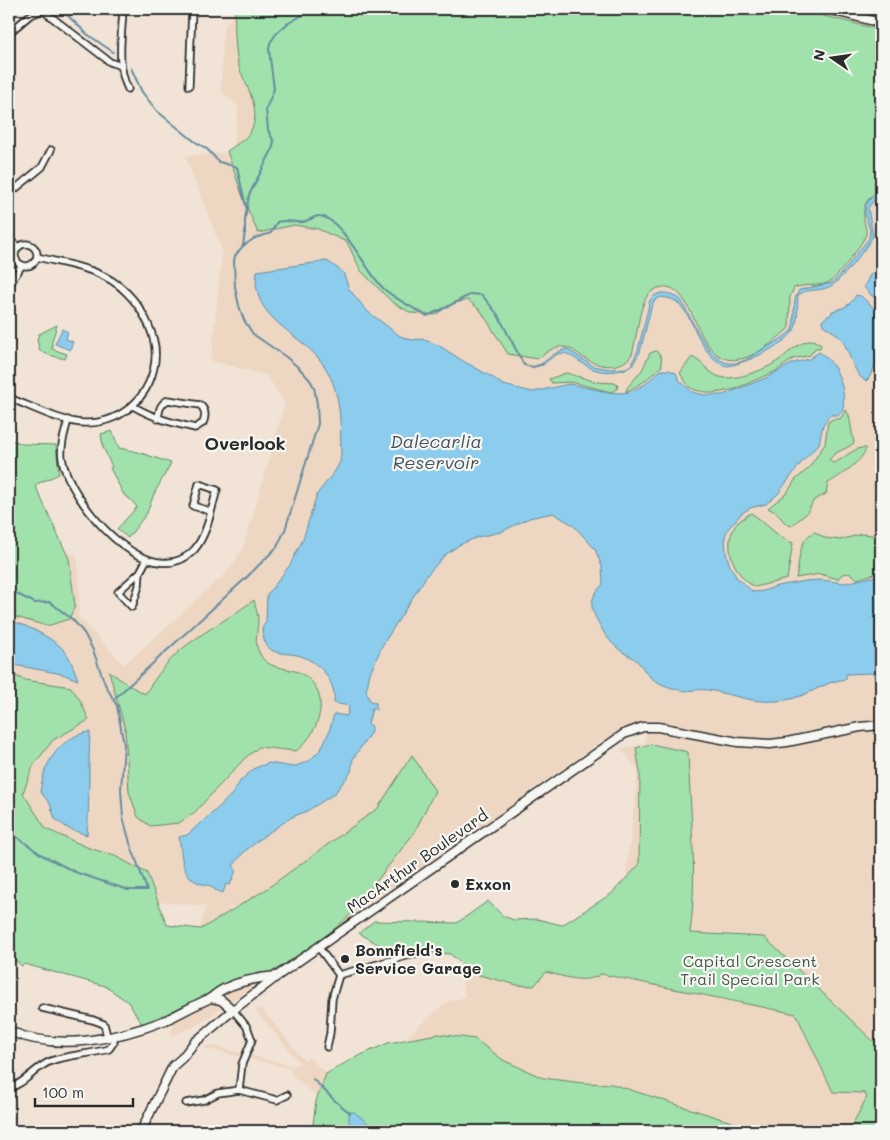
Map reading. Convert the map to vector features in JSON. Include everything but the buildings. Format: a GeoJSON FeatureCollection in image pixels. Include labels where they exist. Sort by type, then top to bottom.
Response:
{"type":"FeatureCollection","features":[{"type":"Feature","properties":{"kind":"main road"},"geometry":{"type":"LineString","coordinates":[[827,9],[881,23]]}},
{"type":"Feature","properties":{"kind":"main road"},"geometry":{"type":"LineString","coordinates":[[864,9],[881,13]]}},
{"type":"Feature","properties":{"kind":"main road","name":"MacArthur Boulevard"},"geometry":{"type":"LineString","coordinates":[[141,1131],[173,1066],[194,1043],[233,1010],[278,975],[582,762],[629,732],[643,727],[658,728],[738,742],[770,744],[860,727],[881,725]]}},
{"type":"Feature","properties":{"kind":"main road"},"geometry":{"type":"LineString","coordinates":[[9,1032],[38,1040],[59,1042],[80,1042],[110,1036],[155,1024],[211,998],[217,992],[252,979],[278,975]]}},
{"type":"Feature","properties":{"kind":"main road"},"geometry":{"type":"LineString","coordinates":[[211,998],[220,1000],[233,1010]]}},
{"type":"Feature","properties":{"kind":"street"},"geometry":{"type":"LineString","coordinates":[[9,32],[29,16],[43,9],[110,62],[121,66]]}},
{"type":"Feature","properties":{"kind":"street"},"geometry":{"type":"LineString","coordinates":[[123,9],[121,66],[122,78],[128,89]]}},
{"type":"Feature","properties":{"kind":"street"},"geometry":{"type":"LineString","coordinates":[[189,86],[192,9]]}},
{"type":"Feature","properties":{"kind":"street"},"geometry":{"type":"LineString","coordinates":[[9,194],[42,166],[51,150]]}},
{"type":"Feature","properties":{"kind":"street"},"geometry":{"type":"LineString","coordinates":[[9,239],[18,247]]}},
{"type":"Feature","properties":{"kind":"street"},"geometry":{"type":"LineString","coordinates":[[24,244],[31,245],[36,249],[37,256],[32,264],[22,265],[15,257],[18,247],[24,244]]}},
{"type":"Feature","properties":{"kind":"street"},"geometry":{"type":"LineString","coordinates":[[9,398],[68,420],[85,423],[102,421],[117,416],[134,406],[150,380],[154,362],[155,353],[147,322],[136,304],[118,285],[84,267],[37,256]]}},
{"type":"Feature","properties":{"kind":"street"},"geometry":{"type":"LineString","coordinates":[[9,286],[22,265]]}},
{"type":"Feature","properties":{"kind":"street"},"geometry":{"type":"LineString","coordinates":[[134,406],[158,419],[195,428],[203,424],[205,413],[200,405],[168,400],[163,402],[158,419]]}},
{"type":"Feature","properties":{"kind":"street"},"geometry":{"type":"LineString","coordinates":[[68,420],[61,444],[62,458],[68,477],[80,499],[104,530],[122,544],[147,559],[155,562],[170,562],[186,556],[192,551],[205,532],[217,490],[199,484],[193,506],[210,511]]}},
{"type":"Feature","properties":{"kind":"street"},"geometry":{"type":"LineString","coordinates":[[140,572],[139,586],[132,607],[118,592],[140,572],[147,559]]}},
{"type":"Feature","properties":{"kind":"street"},"geometry":{"type":"LineString","coordinates":[[319,948],[339,975]]}},
{"type":"Feature","properties":{"kind":"street"},"geometry":{"type":"LineString","coordinates":[[339,975],[424,951]]}},
{"type":"Feature","properties":{"kind":"street"},"geometry":{"type":"LineString","coordinates":[[326,1047],[330,1033],[332,999],[339,975]]}},
{"type":"Feature","properties":{"kind":"street"},"geometry":{"type":"LineString","coordinates":[[9,1088],[21,1082],[38,1068],[52,1061],[109,1049],[114,1042],[104,1024],[42,1008]]}},
{"type":"Feature","properties":{"kind":"street"},"geometry":{"type":"LineString","coordinates":[[233,1010],[247,1027],[252,1040],[242,1064],[239,1090]]}},
{"type":"Feature","properties":{"kind":"street"},"geometry":{"type":"LineString","coordinates":[[186,1103],[204,1100],[218,1093],[239,1090],[277,1100],[287,1095]]}},
{"type":"Feature","properties":{"kind":"shaded area"},"geometry":{"type":"Polygon","coordinates":[[[238,9],[827,9],[881,25],[881,1045],[620,930],[638,770],[621,749],[645,743],[646,721],[624,729],[603,740],[348,921],[316,907],[230,907],[227,925],[307,949],[199,1024],[171,1037],[174,1019],[206,906],[141,900],[21,840],[9,767],[9,584],[50,541],[77,556],[80,584],[78,616],[124,665],[227,572],[243,549],[285,403],[266,375],[211,361],[222,251],[185,156],[233,152],[238,107],[221,91],[223,28],[238,9]]]}},
{"type":"Feature","properties":{"kind":"shaded area"},"geometry":{"type":"Polygon","coordinates":[[[456,955],[526,959],[796,1014],[833,1091],[865,1093],[881,1117],[880,1131],[351,1131],[351,1126],[291,1075],[292,1069],[204,1048],[210,1045],[293,1066],[300,1063],[256,1011],[261,1008],[304,1060],[308,1057],[357,1099],[410,1034],[447,1002],[465,997],[456,955]]]}},
{"type":"Feature","properties":{"kind":"green space"},"geometry":{"type":"Polygon","coordinates":[[[235,9],[317,9],[321,14],[327,9],[805,9],[824,16],[881,30],[881,188],[865,205],[864,221],[866,234],[850,259],[831,281],[818,285],[794,288],[790,297],[789,327],[755,354],[732,360],[715,353],[703,338],[685,301],[674,289],[658,288],[646,298],[641,311],[632,354],[618,365],[606,366],[594,363],[564,347],[546,352],[537,359],[508,354],[481,311],[468,300],[451,304],[435,315],[411,313],[392,302],[361,271],[347,242],[318,229],[294,225],[258,233],[245,203],[227,151],[248,135],[255,119],[253,102],[240,70],[237,57],[235,9]]]}},
{"type":"Feature","properties":{"kind":"green space"},"geometry":{"type":"Polygon","coordinates":[[[57,325],[52,341],[52,349],[67,354],[65,359],[40,351],[37,340],[39,334],[57,325]]]}},
{"type":"Feature","properties":{"kind":"green space"},"geometry":{"type":"Polygon","coordinates":[[[813,340],[821,345],[820,348],[815,348],[810,355],[793,359],[776,371],[735,389],[712,393],[695,390],[689,387],[680,373],[692,357],[716,375],[732,378],[768,367],[802,343],[813,340]]]}},
{"type":"Feature","properties":{"kind":"green space"},"geometry":{"type":"Polygon","coordinates":[[[656,351],[661,356],[662,366],[645,381],[626,392],[627,388],[642,370],[650,353],[656,351]]]}},
{"type":"Feature","properties":{"kind":"green space"},"geometry":{"type":"Polygon","coordinates":[[[566,373],[597,382],[615,383],[618,386],[616,390],[611,392],[571,382],[552,383],[549,379],[566,373]]]}},
{"type":"Feature","properties":{"kind":"green space"},"geometry":{"type":"Polygon","coordinates":[[[846,410],[849,415],[854,443],[833,455],[829,461],[834,463],[858,449],[866,448],[864,453],[850,468],[828,483],[826,494],[814,500],[807,513],[791,526],[785,523],[777,513],[768,508],[787,493],[795,480],[808,469],[825,444],[828,422],[833,419],[840,419],[846,410]]]}},
{"type":"Feature","properties":{"kind":"green space"},"geometry":{"type":"Polygon","coordinates":[[[112,431],[119,448],[171,463],[154,494],[147,513],[128,538],[117,529],[137,507],[124,495],[110,468],[112,467],[103,447],[101,434],[112,431]]]}},
{"type":"Feature","properties":{"kind":"green space"},"geometry":{"type":"Polygon","coordinates":[[[9,439],[23,444],[56,445],[59,474],[35,485],[69,559],[75,606],[69,619],[47,626],[9,615],[9,439]]]}},
{"type":"Feature","properties":{"kind":"green space"},"geometry":{"type":"Polygon","coordinates":[[[751,513],[783,538],[793,543],[787,579],[755,587],[741,575],[736,567],[730,549],[730,539],[738,522],[751,513]]]}},
{"type":"Feature","properties":{"kind":"green space"},"geometry":{"type":"Polygon","coordinates":[[[815,532],[825,538],[840,540],[861,534],[881,536],[881,572],[857,579],[847,574],[842,574],[838,579],[820,574],[796,578],[805,539],[815,532]]]}},
{"type":"Feature","properties":{"kind":"green space"},"geometry":{"type":"Polygon","coordinates":[[[254,600],[258,617],[256,639],[263,659],[276,667],[298,672],[312,682],[318,691],[320,702],[317,723],[311,734],[296,751],[259,747],[244,759],[195,812],[179,823],[150,826],[138,817],[129,792],[125,729],[109,671],[128,685],[145,694],[163,668],[180,650],[254,600]]]}},
{"type":"Feature","properties":{"kind":"green space"},"geometry":{"type":"Polygon","coordinates":[[[9,673],[25,680],[71,687],[80,700],[89,720],[53,740],[33,766],[23,793],[46,829],[89,848],[115,856],[147,873],[167,925],[201,929],[265,890],[378,808],[412,755],[435,791],[414,833],[359,905],[322,939],[270,972],[240,980],[215,990],[171,1013],[142,1024],[128,1002],[105,986],[24,964],[22,966],[9,955],[9,673]]]}},
{"type":"Feature","properties":{"kind":"green space","name":"Capital Crescent Trail Special Park"},"geometry":{"type":"Polygon","coordinates":[[[651,744],[688,752],[693,842],[693,888],[690,933],[764,937],[872,1040],[881,1045],[881,1131],[849,1131],[867,1097],[864,1093],[833,1092],[796,1014],[601,974],[588,979],[581,979],[546,972],[534,986],[517,985],[475,974],[450,954],[388,950],[359,933],[374,921],[457,923],[488,901],[503,916],[514,920],[537,919],[562,925],[611,894],[639,865],[640,772],[636,748],[651,744]]]}},
{"type":"Feature","properties":{"kind":"green space"},"geometry":{"type":"Polygon","coordinates":[[[438,1034],[475,1039],[503,1060],[543,1078],[583,1083],[612,1084],[760,1131],[312,1131],[316,1101],[326,1074],[352,1059],[388,1043],[438,1034]]]}},
{"type":"Feature","properties":{"kind":"water"},"geometry":{"type":"Polygon","coordinates":[[[881,191],[881,194],[868,208],[873,236],[865,248],[834,284],[798,295],[797,318],[794,330],[782,342],[762,354],[752,359],[732,365],[725,366],[709,354],[703,346],[690,320],[679,304],[673,300],[661,297],[654,301],[651,308],[640,352],[632,366],[627,368],[615,371],[592,369],[565,353],[556,355],[543,365],[540,365],[556,353],[567,349],[593,366],[610,369],[626,368],[631,365],[638,350],[650,300],[661,293],[673,295],[681,300],[701,337],[714,355],[728,363],[737,363],[745,360],[777,342],[792,330],[794,305],[799,290],[832,283],[842,273],[869,238],[870,230],[865,214],[865,206],[870,199],[881,191]]]}},
{"type":"Feature","properties":{"kind":"water","name":"Dalecarlia Reservoir"},"geometry":{"type":"Polygon","coordinates":[[[327,261],[343,272],[349,289],[367,311],[400,336],[412,340],[422,339],[438,345],[503,385],[533,392],[569,384],[608,392],[629,392],[644,385],[661,370],[669,370],[676,373],[679,380],[692,392],[705,395],[723,395],[766,378],[793,363],[809,359],[819,352],[831,363],[840,378],[843,396],[842,412],[838,415],[830,415],[823,425],[819,444],[801,463],[777,495],[766,504],[750,508],[742,513],[728,529],[725,536],[726,553],[730,566],[737,578],[753,592],[806,581],[821,580],[845,583],[881,575],[881,681],[875,680],[874,673],[846,674],[846,679],[830,683],[794,698],[767,701],[751,700],[709,690],[682,691],[659,683],[649,676],[639,663],[613,644],[593,612],[592,602],[603,584],[602,567],[595,549],[573,525],[553,513],[529,518],[501,532],[478,537],[459,545],[444,556],[427,575],[382,646],[370,673],[366,691],[370,701],[376,703],[376,710],[372,708],[368,724],[372,726],[371,732],[353,759],[351,772],[334,794],[307,811],[292,817],[244,852],[233,866],[236,870],[230,885],[226,884],[223,893],[211,886],[193,880],[188,875],[183,863],[179,837],[187,835],[218,808],[232,794],[241,780],[255,768],[269,763],[293,767],[309,761],[321,749],[329,732],[334,714],[347,716],[349,706],[334,703],[334,695],[329,679],[319,667],[297,655],[276,652],[270,649],[265,642],[262,628],[266,622],[267,595],[290,565],[303,539],[317,494],[335,471],[340,462],[341,453],[339,409],[331,377],[316,355],[269,314],[261,302],[256,288],[257,271],[327,261]]]}},
{"type":"Feature","properties":{"kind":"water"},"geometry":{"type":"Polygon","coordinates":[[[881,265],[881,304],[864,287],[870,275],[881,265]]]}},
{"type":"Feature","properties":{"kind":"water"},"geometry":{"type":"Polygon","coordinates":[[[856,295],[861,296],[881,315],[881,353],[866,381],[858,374],[845,344],[836,333],[823,325],[822,321],[831,315],[832,311],[849,304],[856,295]]]}},
{"type":"Feature","properties":{"kind":"water"},"geometry":{"type":"Polygon","coordinates":[[[62,329],[68,332],[66,339],[73,342],[70,350],[55,344],[62,329]]]}},
{"type":"Feature","properties":{"kind":"water"},"geometry":{"type":"Polygon","coordinates":[[[9,621],[32,629],[49,638],[63,649],[72,664],[78,680],[62,674],[9,664],[9,621]]]}},
{"type":"Feature","properties":{"kind":"water"},"geometry":{"type":"Polygon","coordinates":[[[90,732],[87,835],[69,829],[55,819],[50,804],[40,791],[45,770],[58,749],[76,736],[90,732]]]}},
{"type":"Feature","properties":{"kind":"water"},"geometry":{"type":"Polygon","coordinates":[[[349,1112],[354,1112],[378,1131],[354,1131],[349,1121],[349,1112]]]}},
{"type":"Feature","properties":{"kind":"waterway"},"geometry":{"type":"LineString","coordinates":[[114,699],[277,547],[285,530],[318,424],[314,387],[310,380],[286,357],[253,334],[244,320],[235,287],[234,261],[235,256],[243,246],[249,195],[272,150],[274,142],[268,130],[266,109],[274,89],[269,50],[270,43],[276,34],[287,24],[313,9]]}},
{"type":"Feature","properties":{"kind":"waterway"},"geometry":{"type":"LineString","coordinates":[[62,10],[87,34],[113,52]]}},
{"type":"Feature","properties":{"kind":"waterway"},"geometry":{"type":"LineString","coordinates":[[131,68],[142,92],[157,111],[207,149],[219,162],[237,167],[246,207]]}},
{"type":"Feature","properties":{"kind":"waterway"},"geometry":{"type":"LineString","coordinates":[[243,246],[255,238],[271,233],[277,222],[303,222],[318,216],[327,218],[345,235],[378,282],[394,297],[427,316],[471,294],[482,295],[498,315],[524,365],[533,367],[543,364]]}},
{"type":"Feature","properties":{"kind":"waterway"},"geometry":{"type":"LineString","coordinates":[[9,590],[35,603],[50,602],[73,620],[84,633],[93,650],[105,684],[117,706],[124,745],[121,790],[123,817],[147,890],[128,890],[75,872],[42,855],[14,835],[9,837]]}},
{"type":"Feature","properties":{"kind":"waterway"},"geometry":{"type":"LineString","coordinates":[[313,1079],[350,1113]]}},
{"type":"Feature","properties":{"kind":"place","name":"Exxon"},"geometry":{"type":"Point","coordinates":[455,884]}},
{"type":"Feature","properties":{"kind":"place","name":"Bonnfield's Service Garage"},"geometry":{"type":"Point","coordinates":[345,959]}},
{"type":"Feature","properties":{"kind":"district","name":"Overlook"},"geometry":{"type":"Point","coordinates":[245,444]}}]}
